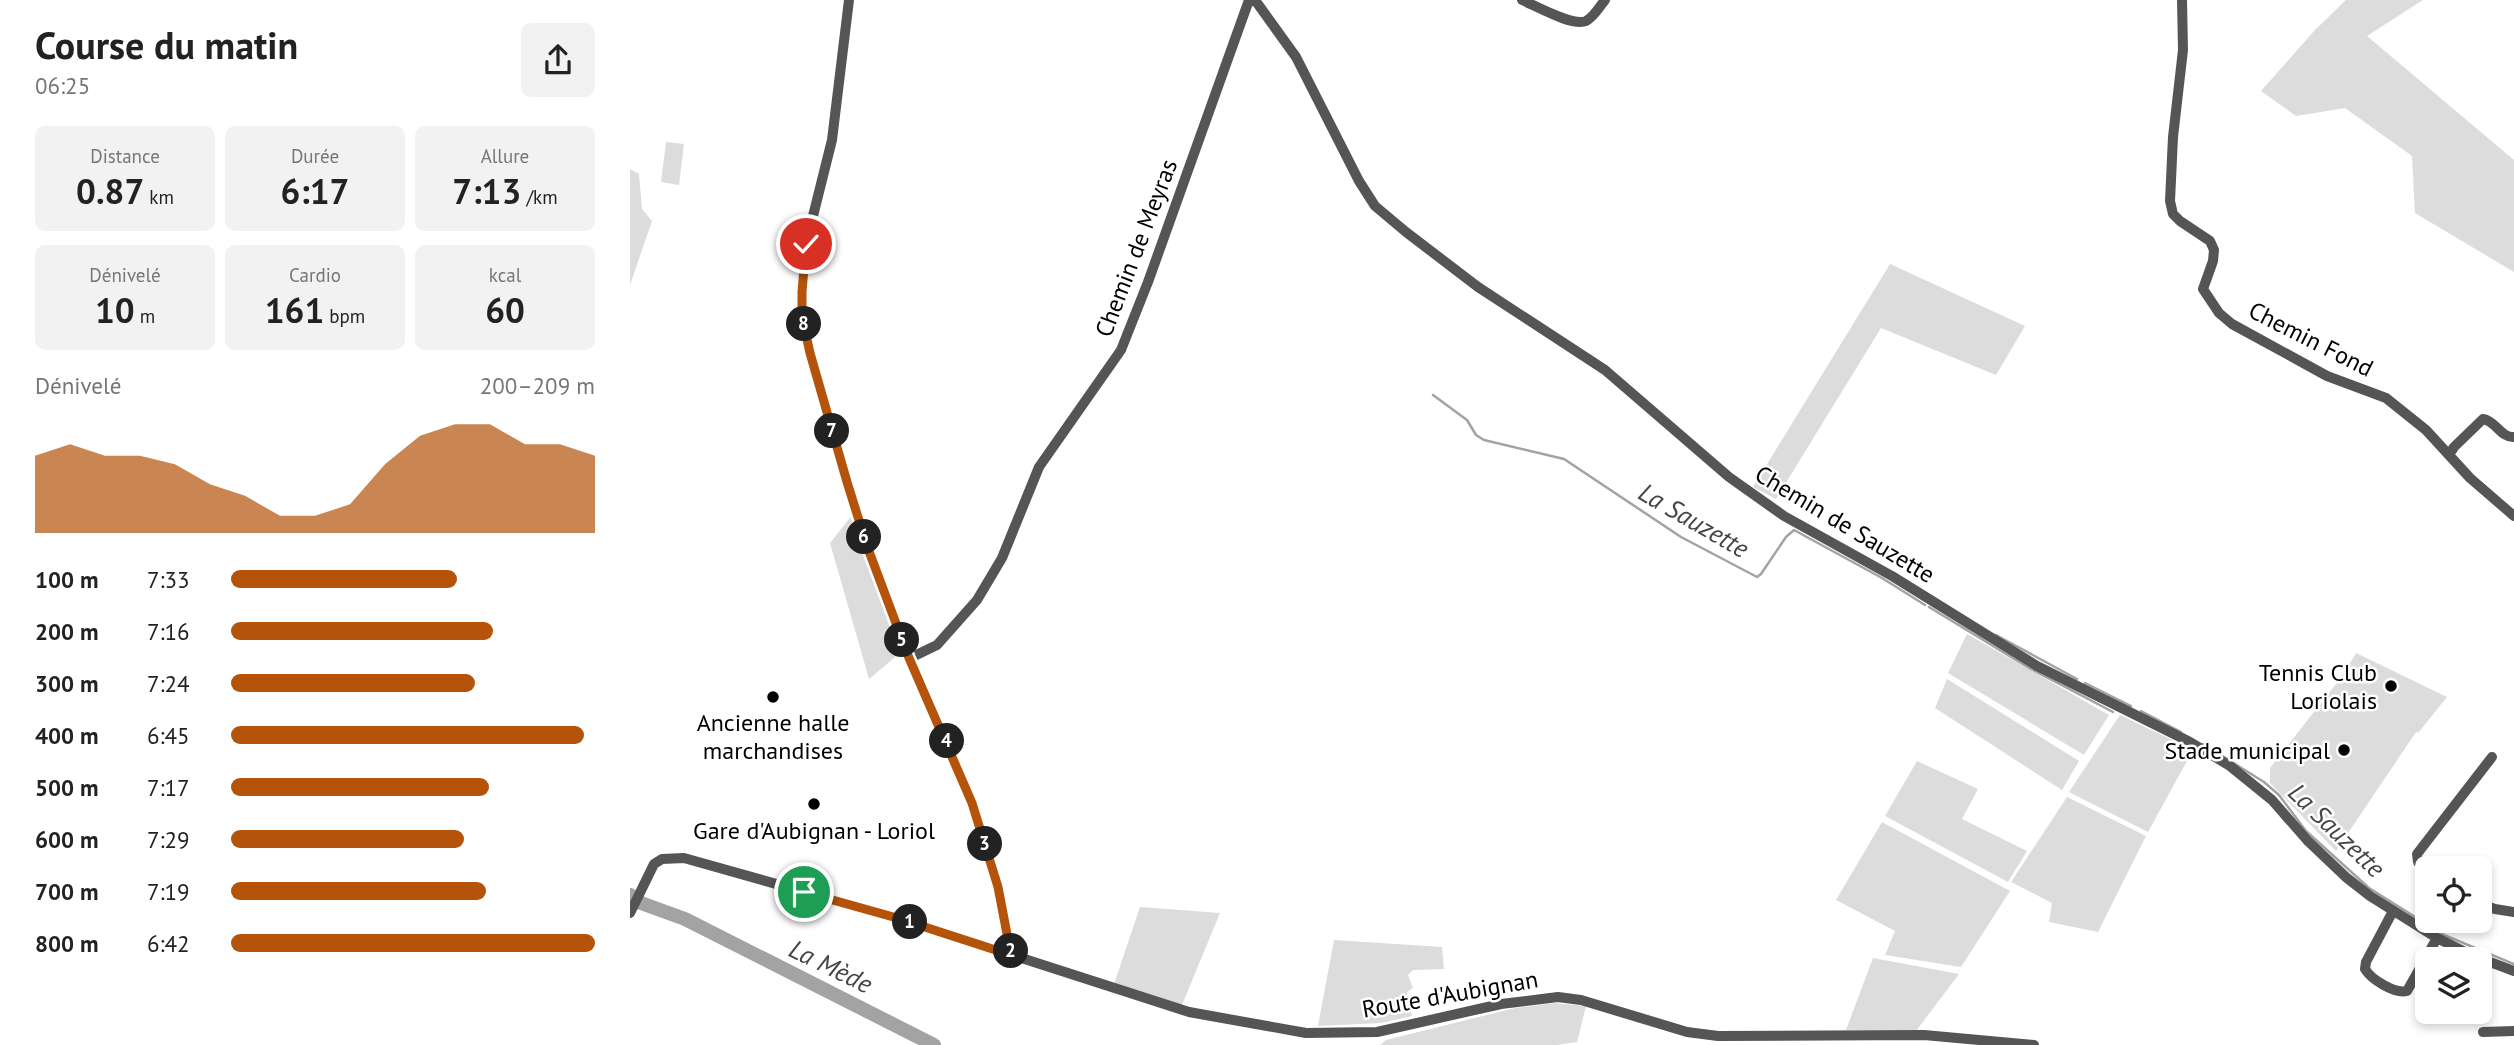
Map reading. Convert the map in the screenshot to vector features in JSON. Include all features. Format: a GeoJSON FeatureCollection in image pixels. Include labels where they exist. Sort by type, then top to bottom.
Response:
{"type":"FeatureCollection","features":[{"type":"Feature","properties":{"kind":"street"},"geometry":{"type":"LineString","coordinates":[[849,0],[832,140],[806,244],[802,317],[863,533],[909,658],[972,803],[998,887],[1011,955]]}},
{"type":"Feature","properties":{"kind":"street","name":"Chemin de Meyras"},"geometry":{"type":"LineString","coordinates":[[909,658],[937,645],[977,600],[1002,558],[1039,467],[1121,350],[1249,0]]}},
{"type":"Feature","properties":{"kind":"street","name":"Chemin de Sauzette"},"geometry":{"type":"LineString","coordinates":[[1255,0],[1296,57],[1359,181],[1375,206],[1392,221],[1478,287],[1605,370],[1712,462],[1784,516],[1892,576],[2037,666],[2190,742],[2230,766],[2272,800],[2307,840],[2347,878],[2437,938],[2469,954],[2514,971]]}},
{"type":"Feature","properties":{"kind":"street"},"geometry":{"type":"LineString","coordinates":[[1522,0],[1570,21],[1580,22],[1589,19],[1605,0]]}},
{"type":"Feature","properties":{"kind":"street","name":"Chemin Fond"},"geometry":{"type":"LineString","coordinates":[[2182,0],[2183,50],[2173,137],[2170,201],[2173,214],[2210,241],[2214,250],[2203,289],[2208,300],[2232,324],[2328,376],[2386,398],[2426,430],[2470,478],[2514,516]]}},
{"type":"Feature","properties":{"kind":"street"},"geometry":{"type":"LineString","coordinates":[[2449,455],[2483,419],[2490,421],[2506,436],[2514,437]]}},
{"type":"Feature","properties":{"kind":"street"},"geometry":{"type":"LineString","coordinates":[[2417,856],[2492,757]]}},
{"type":"Feature","properties":{"kind":"street","name":"Route d'Aubignan"},"geometry":{"type":"LineString","coordinates":[[630,913],[649,871],[662,859],[684,858],[897,918],[1189,1013],[1306,1033],[1377,1032],[1511,1002],[1558,996],[1581,1000],[1666,1027],[1718,1036],[1924,1035],[2034,1045]]}},
{"type":"Feature","properties":{"kind":"street"},"geometry":{"type":"LineString","coordinates":[[2492,909],[2514,912]]}},
{"type":"Feature","properties":{"kind":"street"},"geometry":{"type":"LineString","coordinates":[[2393,911],[2366,962],[2365,969],[2374,978],[2396,991],[2407,991],[2437,938]]}},
{"type":"Feature","properties":{"kind":"street"},"geometry":{"type":"LineString","coordinates":[[2483,1032],[2514,1031]]}},
{"type":"Feature","properties":{"kind":"street"},"geometry":{"type":"LineString","coordinates":[[1374,1045],[1377,1032]]}},
{"type":"Feature","properties":{"kind":"shaded area"},"geometry":{"type":"Polygon","coordinates":[[[2346,0],[2423,0],[2367,36],[2514,160],[2514,272],[2415,213],[2412,156],[2345,108],[2296,116],[2261,91],[2315,30],[2346,0]]]}},
{"type":"Feature","properties":{"kind":"shaded area"},"geometry":{"type":"Polygon","coordinates":[[[666,142],[684,144],[679,185],[661,182],[666,142]]]}},
{"type":"Feature","properties":{"kind":"shaded area"},"geometry":{"type":"Polygon","coordinates":[[[630,169],[639,174],[642,209],[652,221],[630,285],[630,169]]]}},
{"type":"Feature","properties":{"kind":"shaded area"},"geometry":{"type":"Polygon","coordinates":[[[1890,264],[2025,326],[1996,375],[1881,328],[1776,499],[1753,487],[1890,264]]]}},
{"type":"Feature","properties":{"kind":"shaded area"},"geometry":{"type":"Polygon","coordinates":[[[853,514],[900,653],[869,679],[830,543],[853,514]]]}},
{"type":"Feature","properties":{"kind":"shaded area"},"geometry":{"type":"Polygon","coordinates":[[[1967,634],[2109,715],[2084,755],[1948,673],[1967,634]]]}},
{"type":"Feature","properties":{"kind":"shaded area","name":"Stade municipal"},"geometry":{"type":"Polygon","coordinates":[[[2356,653],[2447,697],[2418,733],[2416,732],[2336,851],[2270,783],[2270,768],[2343,675],[2356,653]]]}},
{"type":"Feature","properties":{"kind":"shaded area"},"geometry":{"type":"Polygon","coordinates":[[[1947,679],[2079,761],[2062,790],[1935,708],[1947,679]]]}},
{"type":"Feature","properties":{"kind":"shaded area"},"geometry":{"type":"Polygon","coordinates":[[[2120,715],[2193,750],[2148,832],[2069,792],[2120,715]]]}},
{"type":"Feature","properties":{"kind":"shaded area"},"geometry":{"type":"Polygon","coordinates":[[[1917,761],[1978,789],[1962,819],[2027,851],[2008,882],[1885,816],[1917,761]]]}},
{"type":"Feature","properties":{"kind":"shaded area"},"geometry":{"type":"Polygon","coordinates":[[[2067,797],[2146,836],[2098,932],[2049,922],[2052,903],[2011,882],[2067,797]]]}},
{"type":"Feature","properties":{"kind":"shaded area"},"geometry":{"type":"Polygon","coordinates":[[[1882,822],[2010,891],[1961,967],[1885,955],[1895,931],[1836,900],[1882,822]]]}},
{"type":"Feature","properties":{"kind":"shaded area"},"geometry":{"type":"Polygon","coordinates":[[[1140,907],[1220,913],[1182,1005],[1114,984],[1140,907]]]}},
{"type":"Feature","properties":{"kind":"shaded area"},"geometry":{"type":"Polygon","coordinates":[[[1334,940],[1442,947],[1444,969],[1413,970],[1408,975],[1413,988],[1407,992],[1412,1016],[1381,1023],[1318,1026],[1334,940]]]}},
{"type":"Feature","properties":{"kind":"shaded area"},"geometry":{"type":"Polygon","coordinates":[[[1873,958],[1959,974],[1916,1031],[1846,1030],[1873,958]]]}},
{"type":"Feature","properties":{"kind":"shaded area"},"geometry":{"type":"Polygon","coordinates":[[[1555,1003],[1586,1006],[1577,1042],[1557,1045],[1380,1045],[1386,1040],[1515,1008],[1555,1003]]]}},
{"type":"Feature","properties":{"kind":"waterway","name":"La Sauzette"},"geometry":{"type":"LineString","coordinates":[[1433,395],[1467,420],[1476,435],[1484,440],[1564,459],[1681,537],[1757,577],[1794,530],[1925,605]]}},
{"type":"Feature","properties":{"kind":"waterway"},"geometry":{"type":"LineString","coordinates":[[1929,607],[2029,668],[2113,712]]}},
{"type":"Feature","properties":{"kind":"waterway","name":"La Sauzette"},"geometry":{"type":"LineString","coordinates":[[1996,635],[2077,679]]}},
{"type":"Feature","properties":{"kind":"waterway","name":"La Sauzette"},"geometry":{"type":"LineString","coordinates":[[2085,683],[2131,706]]}},
{"type":"Feature","properties":{"kind":"waterway","name":"La Sauzette"},"geometry":{"type":"LineString","coordinates":[[2141,711],[2181,732]]}},
{"type":"Feature","properties":{"kind":"waterway","name":"La Sauzette"},"geometry":{"type":"LineString","coordinates":[[2203,744],[2264,782],[2279,795],[2306,831],[2369,888],[2444,935],[2514,964]]}},
{"type":"Feature","properties":{"kind":"waterway","name":"La Mède"},"geometry":{"type":"LineString","coordinates":[[630,895],[641,903],[685,919],[934,1045]]}},
{"type":"Feature","properties":{"kind":"place","name":"Tennis Club Loriolais"},"geometry":{"type":"Point","coordinates":[2391,686]}},
{"type":"Feature","properties":{"kind":"place","name":"Ancienne halle marchandises"},"geometry":{"type":"Point","coordinates":[773,697]}},
{"type":"Feature","properties":{"kind":"place","name":"Stade municipal"},"geometry":{"type":"Point","coordinates":[2344,750]}},
{"type":"Feature","properties":{"kind":"place","name":"Gare d'Aubignan - Loriol"},"geometry":{"type":"Point","coordinates":[814,804]}},
{"type":"Feature","properties":{"kind":"route"},"geometry":{"type":"LineString","coordinates":[[804,892],[897,918],[1011,955],[998,887],[972,803],[909,658],[867,546],[847,482],[802,317],[806,244]]}}]}
